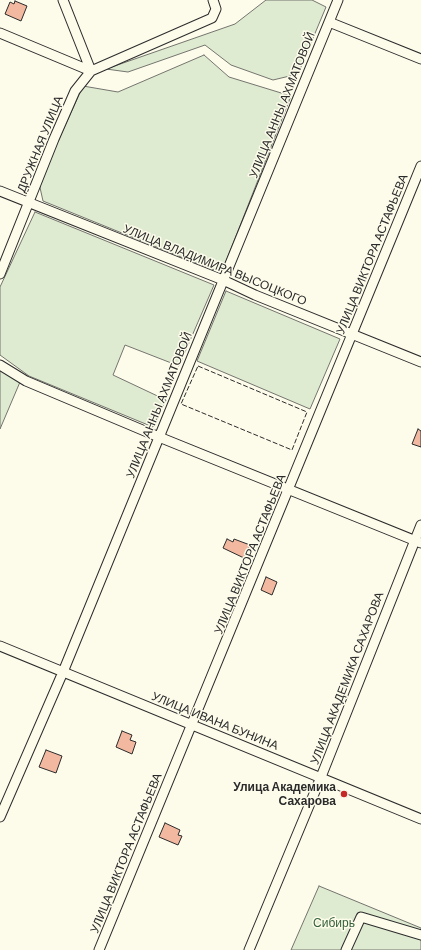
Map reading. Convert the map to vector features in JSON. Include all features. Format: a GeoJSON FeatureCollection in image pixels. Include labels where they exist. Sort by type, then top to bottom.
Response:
{"type":"FeatureCollection","features":[{"type":"Feature","properties":{"kind":"street"},"geometry":{"type":"LineString","coordinates":[[63,0],[91,71]]}},
{"type":"Feature","properties":{"kind":"street","name":"УЛИЦА АННЫ АХМАТОВОЙ"},"geometry":{"type":"LineString","coordinates":[[0,817],[63,672],[338,0]]}},
{"type":"Feature","properties":{"kind":"street","name":"ДРУЖНАЯ УЛИЦА"},"geometry":{"type":"LineString","coordinates":[[0,274],[67,107],[75,91],[91,71],[212,18],[214,4]]}},
{"type":"Feature","properties":{"kind":"street"},"geometry":{"type":"LineString","coordinates":[[329,22],[421,59]]}},
{"type":"Feature","properties":{"kind":"street"},"geometry":{"type":"LineString","coordinates":[[0,33],[91,71]]}},
{"type":"Feature","properties":{"kind":"street","name":"УЛИЦА ВИКТОРА АСТАФЬЕВА"},"geometry":{"type":"LineString","coordinates":[[99,950],[421,166]]}},
{"type":"Feature","properties":{"kind":"street","name":"УЛИЦА ВЛАДИМИРА ВЫСОЦКОГО"},"geometry":{"type":"LineString","coordinates":[[0,191],[223,280],[255,295],[421,362]]}},
{"type":"Feature","properties":{"kind":"street"},"geometry":{"type":"LineString","coordinates":[[0,364],[26,381],[159,437],[418,541]]}},
{"type":"Feature","properties":{"kind":"street","name":"УЛИЦА АКАДЕМИКА САХАРОВА"},"geometry":{"type":"LineString","coordinates":[[249,950],[418,541],[421,524]]}},
{"type":"Feature","properties":{"kind":"street","name":"УЛИЦА ИВАНА БУНИНА"},"geometry":{"type":"LineString","coordinates":[[0,646],[421,819]]}},
{"type":"Feature","properties":{"kind":"street"},"geometry":{"type":"LineString","coordinates":[[346,950],[361,917],[421,935]]}},
{"type":"Feature","properties":{"kind":"green space"},"geometry":{"type":"Polygon","coordinates":[[[266,0],[312,0],[326,7],[298,74],[273,80],[231,65],[205,45],[128,72],[106,69],[235,24],[266,0]]]}},
{"type":"Feature","properties":{"kind":"green space"},"geometry":{"type":"Polygon","coordinates":[[[204,55],[229,77],[291,96],[225,264],[213,270],[43,201],[39,183],[83,86],[118,92],[204,55]]]}},
{"type":"Feature","properties":{"kind":"green space"},"geometry":{"type":"Polygon","coordinates":[[[35,212],[214,285],[179,366],[125,345],[113,375],[166,400],[153,427],[29,376],[0,355],[0,287],[35,212]]]}},
{"type":"Feature","properties":{"kind":"green space"},"geometry":{"type":"Polygon","coordinates":[[[226,291],[340,339],[310,409],[197,361],[226,291]]]}},
{"type":"Feature","properties":{"kind":"green space"},"geometry":{"type":"Polygon","coordinates":[[[0,370],[20,382],[0,429],[0,370]]]}},
{"type":"Feature","properties":{"kind":"green space","name":"Сибирь"},"geometry":{"type":"Polygon","coordinates":[[[319,886],[421,928],[421,950],[291,950],[319,886]]]}},
{"type":"Feature","properties":{"kind":"building"},"geometry":{"type":"Polygon","coordinates":[[[15,1],[27,6],[21,21],[5,14],[10,2],[14,4],[15,1]]]}},
{"type":"Feature","properties":{"kind":"building"},"geometry":{"type":"Polygon","coordinates":[[[418,429],[421,431],[421,447],[412,444],[418,429]]]}},
{"type":"Feature","properties":{"kind":"building"},"geometry":{"type":"Polygon","coordinates":[[[227,539],[233,542],[234,539],[250,545],[244,558],[223,548],[227,539]]]}},
{"type":"Feature","properties":{"kind":"building"},"geometry":{"type":"Polygon","coordinates":[[[266,577],[277,582],[272,595],[261,590],[266,577]]]}},
{"type":"Feature","properties":{"kind":"building"},"geometry":{"type":"Polygon","coordinates":[[[122,731],[132,735],[130,740],[136,742],[132,754],[116,747],[122,731]]]}},
{"type":"Feature","properties":{"kind":"building"},"geometry":{"type":"Polygon","coordinates":[[[46,750],[62,756],[56,773],[39,767],[46,750]]]}},
{"type":"Feature","properties":{"kind":"building"},"geometry":{"type":"Polygon","coordinates":[[[165,823],[180,830],[178,835],[182,836],[178,845],[159,837],[165,823]]]}},
{"type":"Feature","properties":{"kind":"fence"},"geometry":{"type":"LineString","coordinates":[[198,366],[307,412],[292,450],[181,404],[198,366]]}},
{"type":"Feature","properties":{"kind":"place","name":"Улица Академика Сахарова"},"geometry":{"type":"Point","coordinates":[344,794]}}]}
